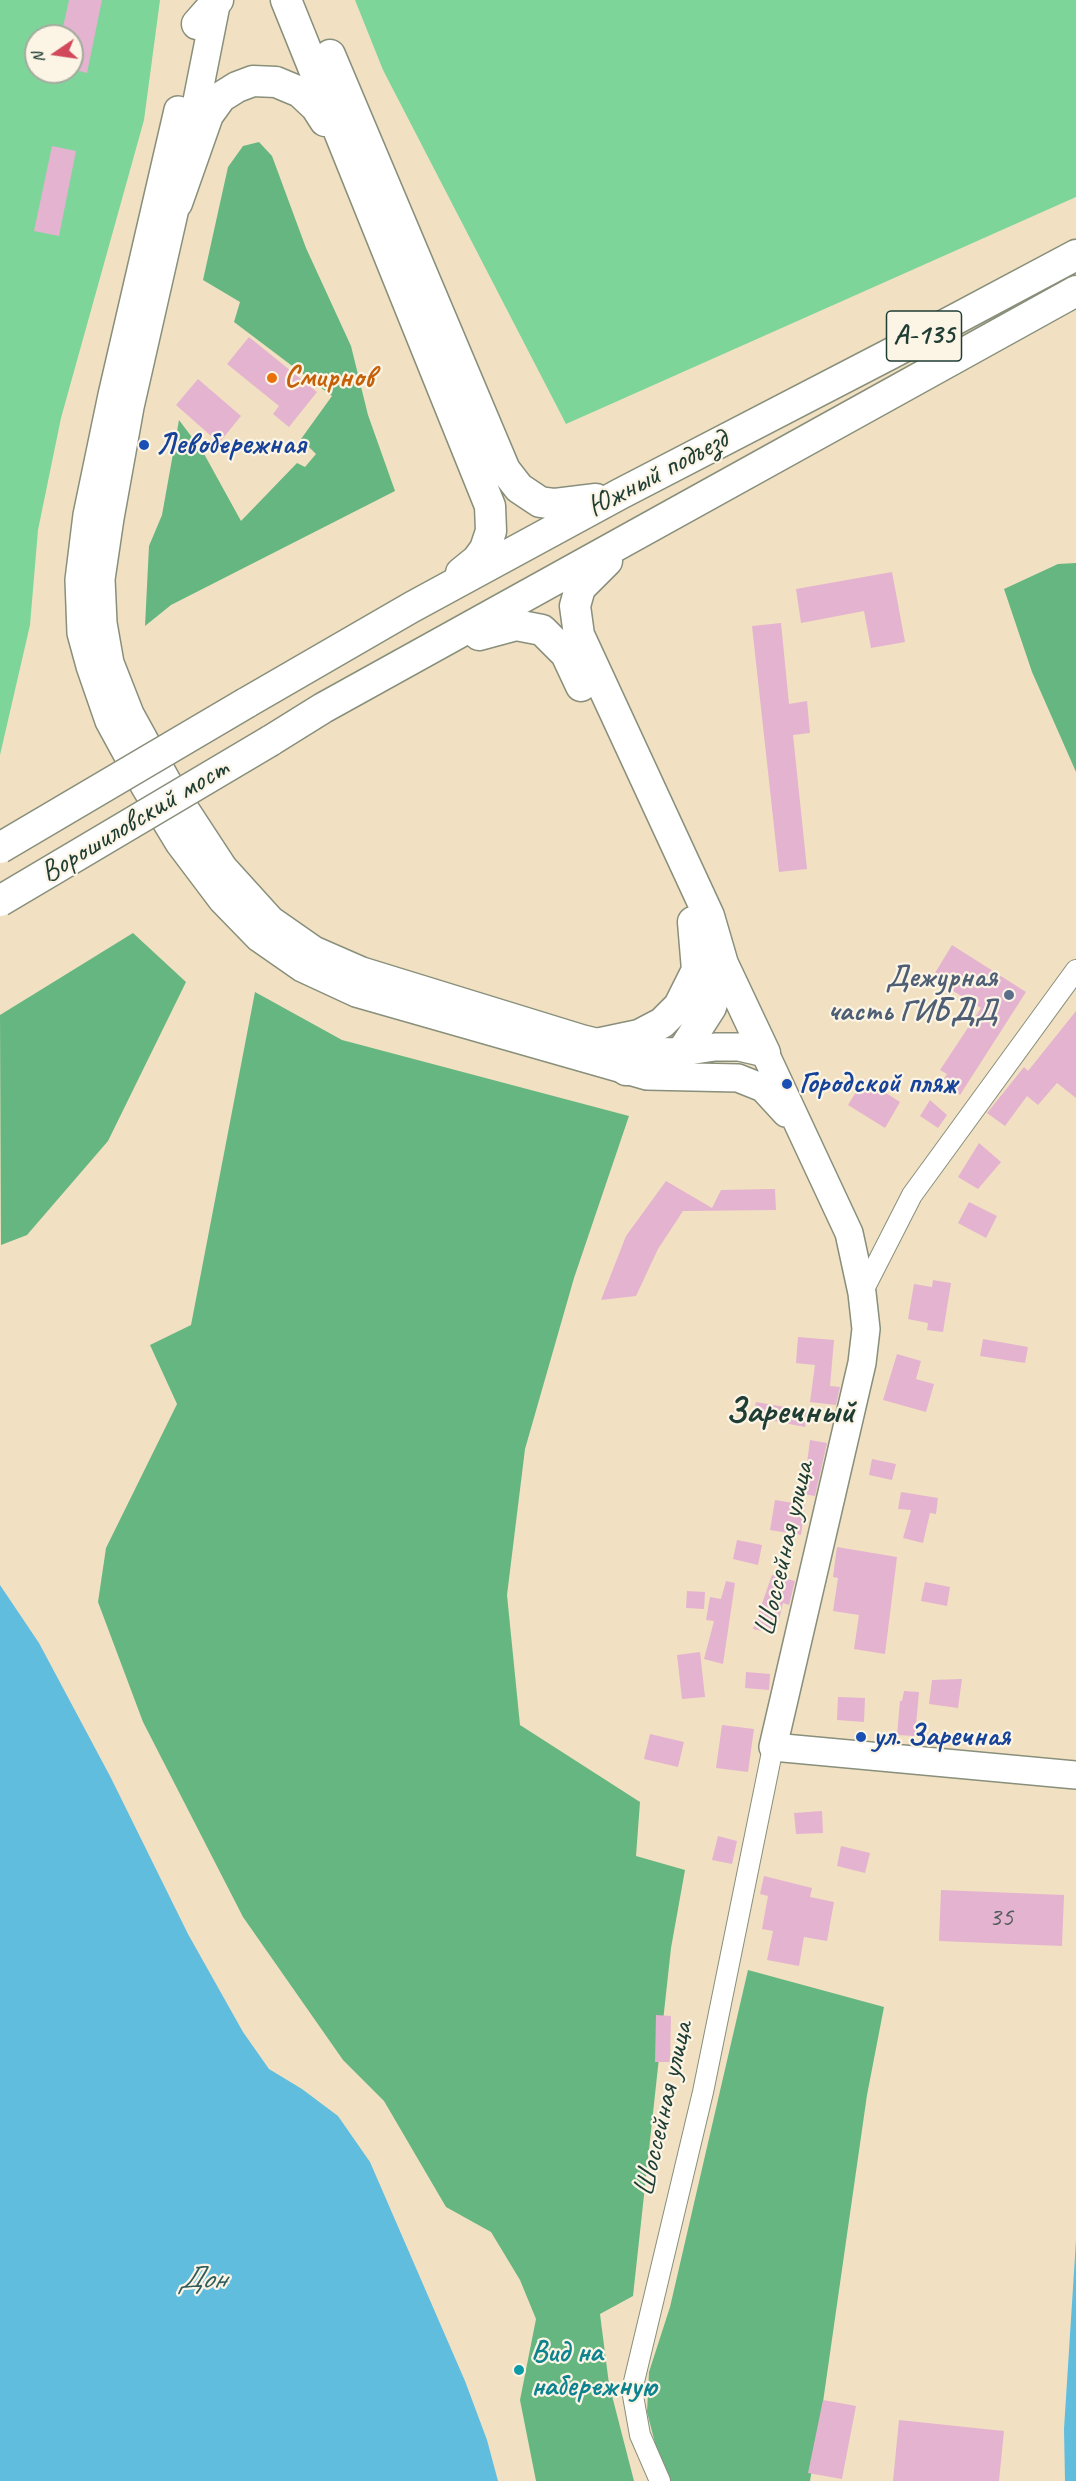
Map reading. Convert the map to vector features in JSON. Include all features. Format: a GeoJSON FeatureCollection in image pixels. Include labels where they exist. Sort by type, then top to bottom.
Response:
{"type":"FeatureCollection","features":[{"type":"Feature","properties":{"kind":"main road"},"geometry":{"type":"LineString","coordinates":[[217,0],[198,12],[87,515],[78,580],[81,633],[110,721],[145,787],[179,843],[222,900],[259,938],[302,968],[356,993],[647,1076],[738,1078],[763,1088],[799,1128]]}},
{"type":"Feature","properties":{"kind":"main road"},"geometry":{"type":"LineString","coordinates":[[217,0],[177,203],[130,407],[101,579],[103,623],[110,663],[130,714],[174,793],[223,867],[271,920],[305,944],[362,971],[633,1051],[682,1052],[715,1047],[739,1047],[765,1053]]}},
{"type":"Feature","properties":{"kind":"main road"},"geometry":{"type":"LineString","coordinates":[[287,0],[319,27]]}},
{"type":"Feature","properties":{"kind":"main road"},"geometry":{"type":"LineString","coordinates":[[287,0],[490,506],[491,531],[477,560],[412,607]]}},
{"type":"Feature","properties":{"kind":"main road"},"geometry":{"type":"LineString","coordinates":[[308,0],[505,470],[519,488],[540,502],[574,504],[620,494]]}},
{"type":"Feature","properties":{"kind":"main road"},"geometry":{"type":"LineString","coordinates":[[177,203],[208,115],[221,97],[253,81],[276,82],[300,92],[316,107],[348,156]]}},
{"type":"Feature","properties":{"kind":"main road","name":"Южный подъезд"},"geometry":{"type":"LineString","coordinates":[[246,703],[412,607],[620,494],[892,354],[1076,255]]}},
{"type":"Feature","properties":{"kind":"main road","name":"Южный подъезд"},"geometry":{"type":"LineString","coordinates":[[270,741],[323,708],[432,647],[1076,291]]}},
{"type":"Feature","properties":{"kind":"main road"},"geometry":{"type":"LineString","coordinates":[[639,533],[596,570],[580,588],[575,606],[575,619],[579,635],[709,916],[723,964],[765,1053]]}},
{"type":"Feature","properties":{"kind":"main road"},"geometry":{"type":"LineString","coordinates":[[432,647],[516,625],[542,630],[554,640],[566,654],[693,922],[723,964]]}},
{"type":"Feature","properties":{"kind":"main road","name":"Ворошиловский мост"},"geometry":{"type":"LineString","coordinates":[[0,848],[246,703]]}},
{"type":"Feature","properties":{"kind":"main road","name":"Ворошиловский мост"},"geometry":{"type":"LineString","coordinates":[[0,901],[270,741]]}},
{"type":"Feature","properties":{"kind":"main road"},"geometry":{"type":"LineString","coordinates":[[601,1043],[639,1035],[662,1023],[679,1006],[697,970],[693,922]]}},
{"type":"Feature","properties":{"kind":"main road"},"geometry":{"type":"LineString","coordinates":[[626,1070],[657,1064],[682,1052],[711,1007],[723,964]]}},
{"type":"Feature","properties":{"kind":"main road","name":"Шоссейная улица"},"geometry":{"type":"LineString","coordinates":[[765,1053],[849,1233],[862,1293],[866,1329],[862,1364],[773,1748]]}},
{"type":"Feature","properties":{"kind":"main road"},"geometry":{"type":"LineString","coordinates":[[773,1748],[1076,1775]]}},
{"type":"Feature","properties":{"kind":"street"},"geometry":{"type":"LineString","coordinates":[[862,1293],[912,1195],[1076,970]]}},
{"type":"Feature","properties":{"kind":"street","name":"Шоссейная улица"},"geometry":{"type":"LineString","coordinates":[[660,2481],[640,2435],[632,2390],[703,2092],[773,1748]]}},
{"type":"Feature","properties":{"kind":"green space"},"geometry":{"type":"Polygon","coordinates":[[[0,0],[160,0],[144,120],[61,418],[38,530],[30,625],[0,755],[0,0]]]}},
{"type":"Feature","properties":{"kind":"green space"},"geometry":{"type":"Polygon","coordinates":[[[355,0],[1076,0],[1076,197],[566,424],[383,70],[355,0]]]}},
{"type":"Feature","properties":{"kind":"green space"},"geometry":{"type":"Polygon","coordinates":[[[259,142],[272,156],[306,248],[351,346],[368,415],[395,491],[171,605],[145,626],[149,546],[162,515],[179,420],[203,452],[241,521],[297,463],[305,467],[316,454],[301,439],[332,396],[234,322],[240,302],[203,280],[228,167],[243,146],[259,142]]]}},
{"type":"Feature","properties":{"kind":"green space"},"geometry":{"type":"Polygon","coordinates":[[[1076,563],[1076,772],[1032,672],[1004,589],[1058,564],[1076,563]]]}},
{"type":"Feature","properties":{"kind":"green space"},"geometry":{"type":"Polygon","coordinates":[[[133,933],[186,982],[108,1141],[27,1235],[1,1245],[0,1015],[133,933]]]}},
{"type":"Feature","properties":{"kind":"green space"},"geometry":{"type":"Polygon","coordinates":[[[255,992],[342,1040],[629,1116],[574,1278],[525,1449],[507,1595],[520,1725],[640,1802],[636,1856],[685,1870],[671,1948],[633,2296],[600,2314],[609,2384],[634,2481],[536,2481],[520,2400],[536,2319],[520,2280],[491,2232],[446,2207],[384,2101],[343,2060],[243,1917],[143,1722],[98,1602],[106,1548],[177,1404],[150,1345],[191,1325],[255,992]]]}},
{"type":"Feature","properties":{"kind":"green space"},"geometry":{"type":"Polygon","coordinates":[[[748,1970],[884,2007],[867,2095],[822,2409],[810,2481],[667,2481],[647,2412],[649,2372],[670,2307],[748,1970]]]}},
{"type":"Feature","properties":{"kind":"water","name":"Дон"},"geometry":{"type":"Polygon","coordinates":[[[0,1585],[39,1643],[111,1778],[188,1934],[243,2032],[269,2069],[302,2089],[338,2116],[370,2162],[465,2381],[487,2440],[498,2481],[0,2481],[0,1585]]]}},
{"type":"Feature","properties":{"kind":"water"},"geometry":{"type":"Polygon","coordinates":[[[1076,2240],[1076,2481],[1065,2481],[1064,2429],[1076,2240]]]}},
{"type":"Feature","properties":{"kind":"building"},"geometry":{"type":"Polygon","coordinates":[[[69,0],[102,0],[87,73],[84,72],[84,24],[64,24],[69,0]]]}},
{"type":"Feature","properties":{"kind":"building"},"geometry":{"type":"Polygon","coordinates":[[[52,146],[76,151],[59,236],[34,231],[52,146]]]}},
{"type":"Feature","properties":{"kind":"building","name":"Смирнов"},"geometry":{"type":"Polygon","coordinates":[[[249,337],[317,392],[289,427],[273,414],[279,406],[227,364],[249,337]]]}},
{"type":"Feature","properties":{"kind":"building"},"geometry":{"type":"Polygon","coordinates":[[[198,379],[241,416],[219,443],[176,405],[198,379]]]}},
{"type":"Feature","properties":{"kind":"building"},"geometry":{"type":"Polygon","coordinates":[[[892,572],[905,642],[871,648],[864,611],[801,623],[796,589],[892,572]]]}},
{"type":"Feature","properties":{"kind":"building"},"geometry":{"type":"Polygon","coordinates":[[[781,623],[789,704],[807,701],[810,733],[793,735],[807,869],[779,872],[752,626],[781,623]]]}},
{"type":"Feature","properties":{"kind":"building"},"geometry":{"type":"Polygon","coordinates":[[[952,945],[1026,992],[960,1095],[942,1082],[947,1074],[940,1070],[981,1008],[932,978],[952,945]]]}},
{"type":"Feature","properties":{"kind":"building"},"geometry":{"type":"Polygon","coordinates":[[[1076,1011],[1076,1098],[1057,1083],[1038,1105],[1027,1096],[1005,1126],[987,1113],[1024,1067],[1028,1071],[1076,1011]]]}},
{"type":"Feature","properties":{"kind":"building"},"geometry":{"type":"Polygon","coordinates":[[[864,1079],[900,1102],[885,1128],[848,1105],[864,1079]]]}},
{"type":"Feature","properties":{"kind":"building"},"geometry":{"type":"Polygon","coordinates":[[[930,1100],[947,1115],[938,1128],[920,1116],[930,1100]]]}},
{"type":"Feature","properties":{"kind":"building"},"geometry":{"type":"Polygon","coordinates":[[[979,1143],[1001,1162],[978,1189],[958,1177],[979,1143]]]}},
{"type":"Feature","properties":{"kind":"building"},"geometry":{"type":"Polygon","coordinates":[[[666,1181],[712,1208],[721,1190],[775,1189],[776,1210],[683,1211],[658,1249],[636,1296],[601,1300],[626,1236],[666,1181]]]}},
{"type":"Feature","properties":{"kind":"building"},"geometry":{"type":"Polygon","coordinates":[[[969,1202],[997,1216],[986,1238],[958,1223],[969,1202]]]}},
{"type":"Feature","properties":{"kind":"building"},"geometry":{"type":"Polygon","coordinates":[[[933,1280],[951,1283],[943,1332],[927,1330],[928,1323],[908,1319],[914,1284],[932,1287],[933,1280]]]}},
{"type":"Feature","properties":{"kind":"building"},"geometry":{"type":"Polygon","coordinates":[[[798,1337],[834,1340],[830,1386],[840,1387],[836,1405],[810,1402],[815,1365],[796,1363],[798,1337]]]}},
{"type":"Feature","properties":{"kind":"building"},"geometry":{"type":"Polygon","coordinates":[[[983,1339],[1028,1347],[1025,1363],[980,1356],[983,1339]]]}},
{"type":"Feature","properties":{"kind":"building"},"geometry":{"type":"Polygon","coordinates":[[[897,1354],[921,1361],[916,1379],[934,1384],[926,1412],[883,1400],[897,1354]]]}},
{"type":"Feature","properties":{"kind":"building"},"geometry":{"type":"Polygon","coordinates":[[[756,1402],[808,1411],[805,1427],[753,1417],[756,1402]]]}},
{"type":"Feature","properties":{"kind":"building"},"geometry":{"type":"Polygon","coordinates":[[[810,1440],[827,1443],[815,1496],[803,1494],[810,1440]]]}},
{"type":"Feature","properties":{"kind":"building"},"geometry":{"type":"Polygon","coordinates":[[[872,1459],[896,1464],[892,1480],[869,1475],[872,1459]]]}},
{"type":"Feature","properties":{"kind":"building"},"geometry":{"type":"Polygon","coordinates":[[[901,1492],[938,1498],[936,1514],[930,1513],[923,1543],[903,1538],[911,1510],[898,1509],[901,1492]]]}},
{"type":"Feature","properties":{"kind":"building"},"geometry":{"type":"Polygon","coordinates":[[[775,1500],[805,1505],[801,1535],[770,1530],[775,1500]]]}},
{"type":"Feature","properties":{"kind":"building"},"geometry":{"type":"Polygon","coordinates":[[[737,1540],[762,1545],[758,1565],[733,1559],[737,1540]]]}},
{"type":"Feature","properties":{"kind":"building"},"geometry":{"type":"Polygon","coordinates":[[[837,1547],[897,1557],[885,1654],[854,1649],[859,1615],[833,1611],[838,1578],[833,1577],[837,1547]]]}},
{"type":"Feature","properties":{"kind":"building"},"geometry":{"type":"Polygon","coordinates":[[[772,1575],[795,1581],[789,1605],[783,1603],[775,1634],[753,1629],[772,1575]]]}},
{"type":"Feature","properties":{"kind":"building"},"geometry":{"type":"Polygon","coordinates":[[[726,1581],[735,1583],[723,1664],[704,1659],[714,1621],[706,1620],[710,1597],[721,1599],[726,1581]]]}},
{"type":"Feature","properties":{"kind":"building"},"geometry":{"type":"Polygon","coordinates":[[[925,1582],[950,1587],[947,1606],[921,1601],[925,1582]]]}},
{"type":"Feature","properties":{"kind":"building"},"geometry":{"type":"Polygon","coordinates":[[[687,1591],[705,1592],[704,1609],[686,1608],[687,1591]]]}},
{"type":"Feature","properties":{"kind":"building"},"geometry":{"type":"Polygon","coordinates":[[[700,1652],[705,1697],[682,1699],[677,1655],[700,1652]]]}},
{"type":"Feature","properties":{"kind":"building"},"geometry":{"type":"Polygon","coordinates":[[[746,1672],[770,1674],[769,1690],[745,1688],[746,1672]]]}},
{"type":"Feature","properties":{"kind":"building"},"geometry":{"type":"Polygon","coordinates":[[[962,1679],[958,1708],[929,1704],[932,1680],[962,1679]]]}},
{"type":"Feature","properties":{"kind":"building"},"geometry":{"type":"Polygon","coordinates":[[[904,1691],[919,1692],[915,1736],[897,1735],[900,1701],[902,1701],[904,1691]]]}},
{"type":"Feature","properties":{"kind":"building"},"geometry":{"type":"Polygon","coordinates":[[[838,1697],[865,1698],[864,1722],[837,1720],[838,1697]]]}},
{"type":"Feature","properties":{"kind":"building"},"geometry":{"type":"Polygon","coordinates":[[[722,1725],[754,1729],[748,1772],[716,1768],[722,1725]]]}},
{"type":"Feature","properties":{"kind":"building"},"geometry":{"type":"Polygon","coordinates":[[[650,1734],[684,1742],[678,1767],[644,1759],[650,1734]]]}},
{"type":"Feature","properties":{"kind":"building"},"geometry":{"type":"Polygon","coordinates":[[[822,1811],[823,1833],[796,1834],[794,1813],[822,1811]]]}},
{"type":"Feature","properties":{"kind":"building"},"geometry":{"type":"Polygon","coordinates":[[[718,1836],[737,1841],[732,1864],[712,1860],[718,1836]]]}},
{"type":"Feature","properties":{"kind":"building"},"geometry":{"type":"Polygon","coordinates":[[[841,1846],[870,1853],[865,1873],[837,1866],[841,1846]]]}},
{"type":"Feature","properties":{"kind":"building"},"geometry":{"type":"Polygon","coordinates":[[[764,1876],[812,1888],[810,1897],[834,1902],[827,1941],[804,1937],[799,1966],[767,1960],[773,1931],[762,1929],[768,1896],[760,1894],[764,1876]]]}},
{"type":"Feature","properties":{"kind":"building"},"geometry":{"type":"Polygon","coordinates":[[[941,1890],[1064,1895],[1062,1946],[939,1941],[941,1890]]]}},
{"type":"Feature","properties":{"kind":"building"},"geometry":{"type":"Polygon","coordinates":[[[656,2015],[671,2016],[670,2062],[655,2062],[656,2015]]]}},
{"type":"Feature","properties":{"kind":"building"},"geometry":{"type":"Polygon","coordinates":[[[823,2400],[856,2406],[842,2479],[808,2473],[823,2400]]]}},
{"type":"Feature","properties":{"kind":"building"},"geometry":{"type":"Polygon","coordinates":[[[899,2420],[1004,2431],[999,2481],[893,2481],[899,2420]]]}},
{"type":"Feature","properties":{"kind":"place","name":"Смирнов"},"geometry":{"type":"Point","coordinates":[272,378]}},
{"type":"Feature","properties":{"kind":"place","name":"Левобережная"},"geometry":{"type":"Point","coordinates":[144,445]}},
{"type":"Feature","properties":{"kind":"place","name":"Дежурная часть ГИБДД"},"geometry":{"type":"Point","coordinates":[1009,995]}},
{"type":"Feature","properties":{"kind":"place","name":"Городской пляж"},"geometry":{"type":"Point","coordinates":[787,1084]}},
{"type":"Feature","properties":{"kind":"place","name":"ул. Заречная"},"geometry":{"type":"Point","coordinates":[861,1737]}},
{"type":"Feature","properties":{"kind":"place","name":"Вид на набережную"},"geometry":{"type":"Point","coordinates":[519,2370]}},
{"type":"Feature","properties":{"kind":"district","name":"Заречный"},"geometry":{"type":"Point","coordinates":[790,1413]}}]}
